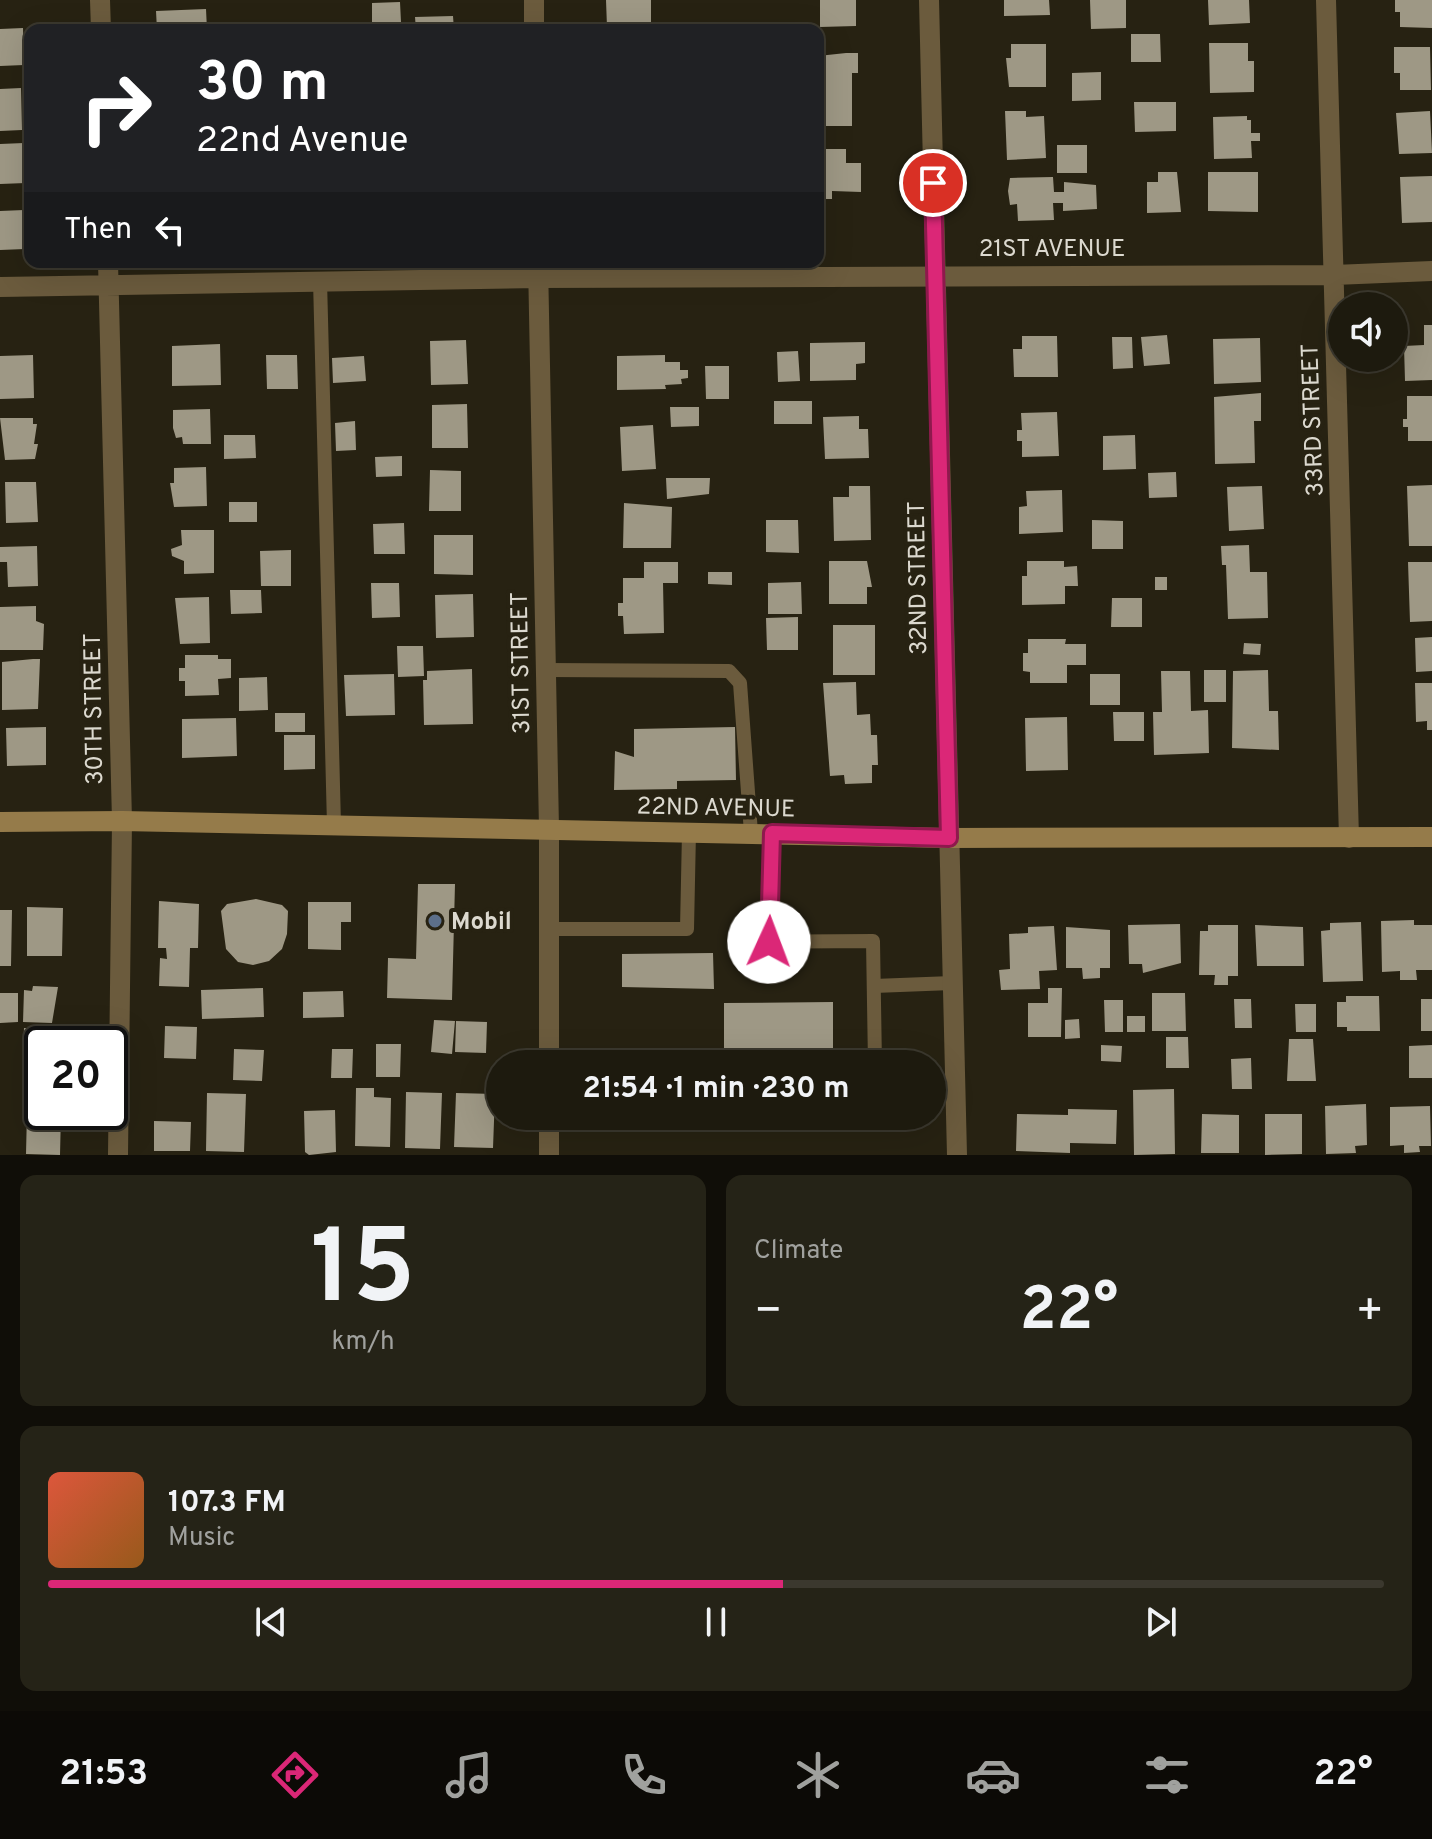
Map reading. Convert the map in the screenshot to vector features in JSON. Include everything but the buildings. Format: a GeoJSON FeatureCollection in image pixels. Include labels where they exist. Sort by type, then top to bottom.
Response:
{"type":"FeatureCollection","features":[{"type":"Feature","properties":{"kind":"street"},"geometry":{"type":"LineString","coordinates":[[100,0],[101,24]]}},
{"type":"Feature","properties":{"kind":"street"},"geometry":{"type":"LineString","coordinates":[[534,0],[534,24]]}},
{"type":"Feature","properties":{"kind":"street","name":"32ND STREET"},"geometry":{"type":"LineString","coordinates":[[929,0],[957,1155]]}},
{"type":"Feature","properties":{"kind":"street","name":"33RD STREET"},"geometry":{"type":"LineString","coordinates":[[1326,0],[1349,838]]}},
{"type":"Feature","properties":{"kind":"street","name":"21ST AVENUE"},"geometry":{"type":"LineString","coordinates":[[0,287],[108,272],[320,280],[538,270],[1334,275],[1432,271]]}},
{"type":"Feature","properties":{"kind":"street","name":"31ST STREET"},"geometry":{"type":"LineString","coordinates":[[538,270],[549,829],[549,1050]]}},
{"type":"Feature","properties":{"kind":"street","name":"30TH STREET"},"geometry":{"type":"LineString","coordinates":[[108,272],[122,821],[118,1155]]}},
{"type":"Feature","properties":{"kind":"street","name":"22ND AVENUE"},"geometry":{"type":"LineString","coordinates":[[0,822],[122,821],[949,838],[1432,837]]}},
{"type":"Feature","properties":{"kind":"street"},"geometry":{"type":"LineString","coordinates":[[549,1130],[549,1155]]}},
{"type":"Feature","properties":{"kind":"lane"},"geometry":{"type":"LineString","coordinates":[[320,280],[334,825]]}},
{"type":"Feature","properties":{"kind":"lane"},"geometry":{"type":"LineString","coordinates":[[546,670],[729,671],[740,683],[762,833],[769,942]]}},
{"type":"Feature","properties":{"kind":"lane"},"geometry":{"type":"LineString","coordinates":[[549,929],[687,929],[689,832]]}},
{"type":"Feature","properties":{"kind":"lane"},"geometry":{"type":"LineString","coordinates":[[736,942],[873,941],[875,1050]]}},
{"type":"Feature","properties":{"kind":"lane"},"geometry":{"type":"LineString","coordinates":[[874,986],[952,983]]}},
{"type":"Feature","properties":{"kind":"place","name":"Mobil"},"geometry":{"type":"Point","coordinates":[435,921]}},
{"type":"Feature","properties":{"kind":"route"},"geometry":{"type":"LineString","coordinates":[[769,942],[772,833],[949,838],[933,183]]}}]}
